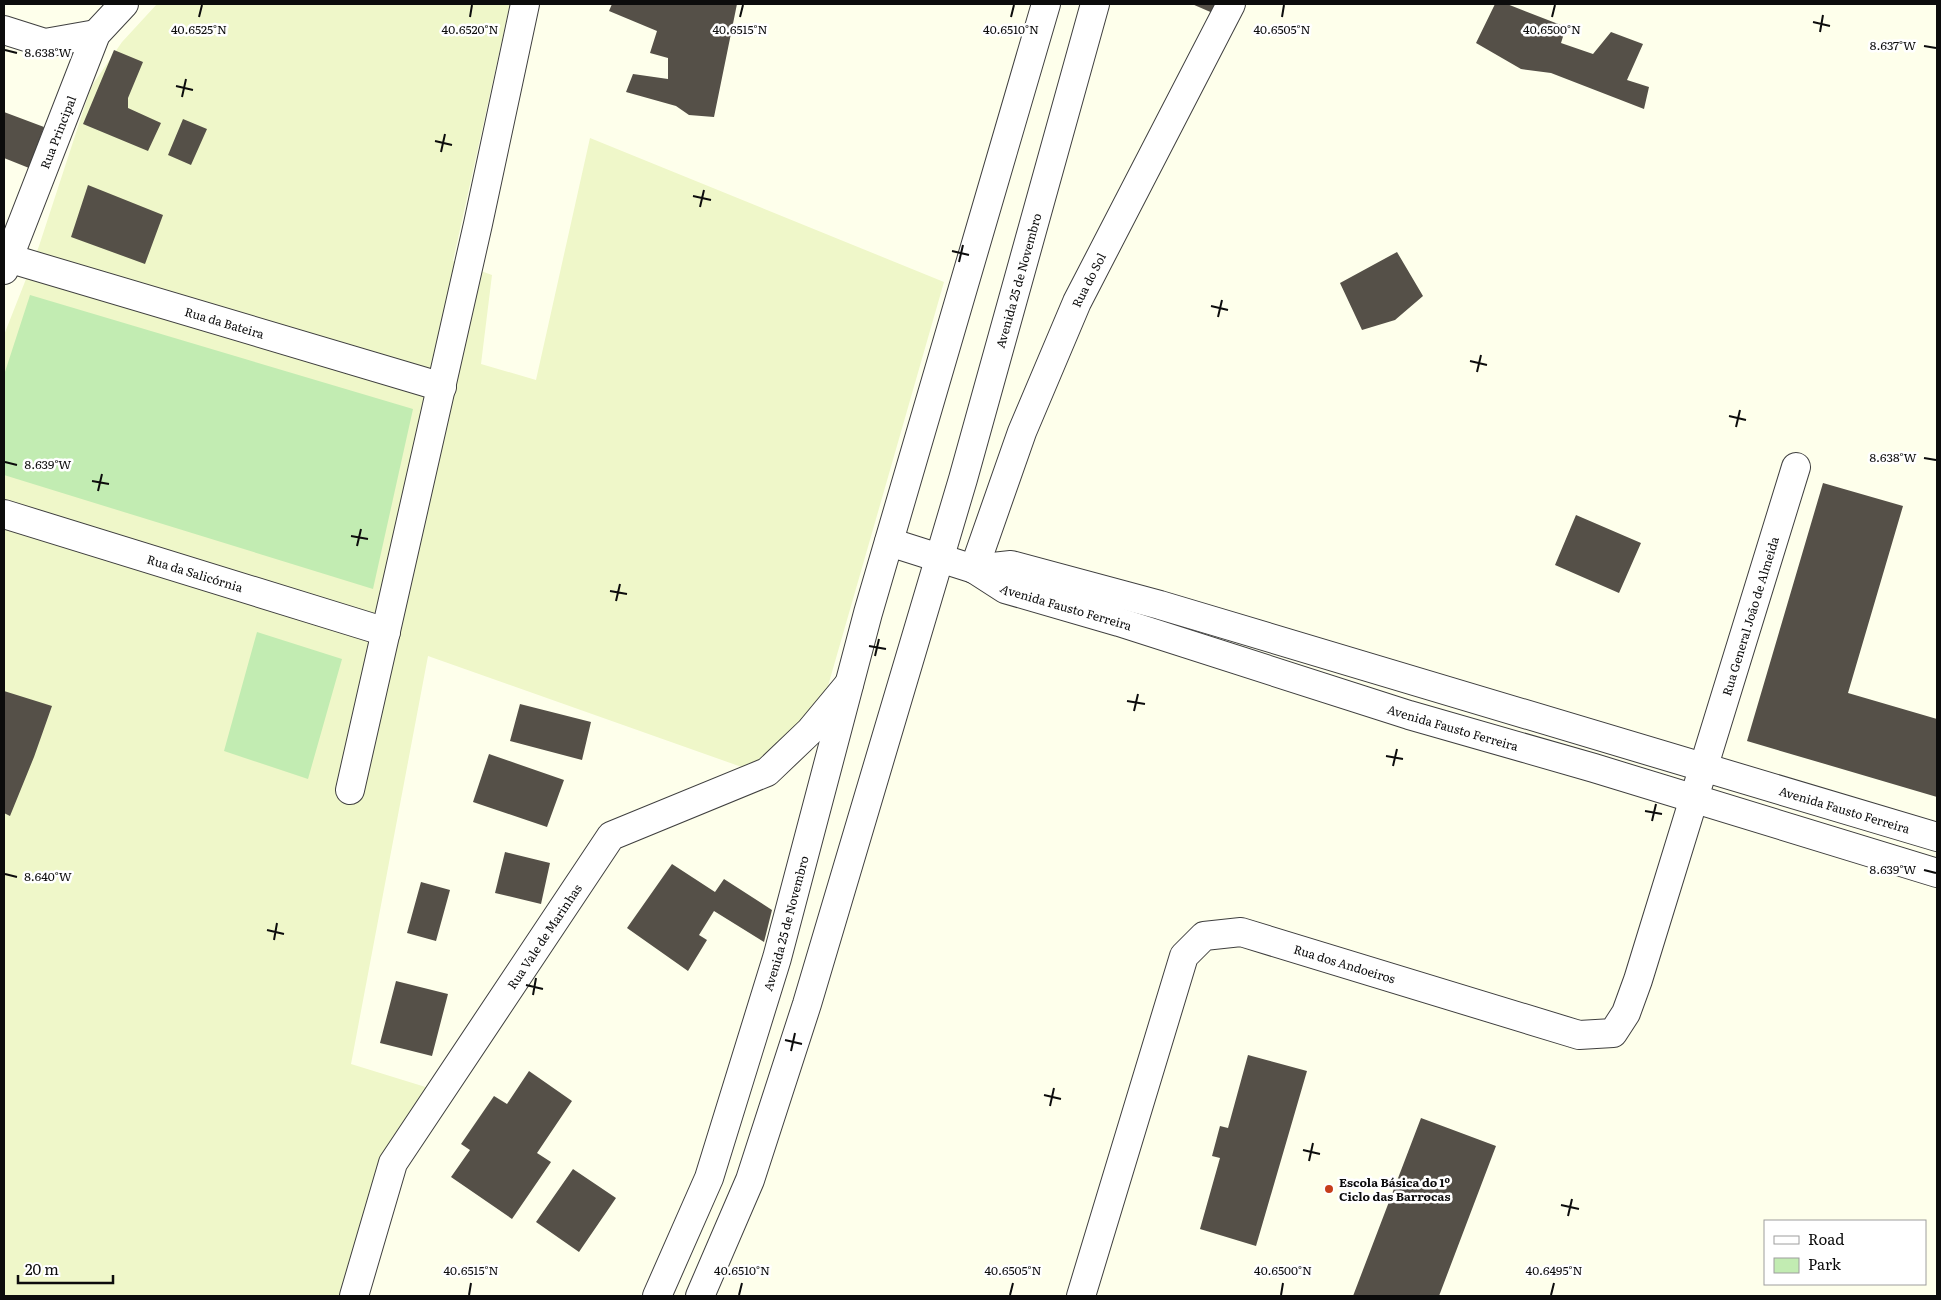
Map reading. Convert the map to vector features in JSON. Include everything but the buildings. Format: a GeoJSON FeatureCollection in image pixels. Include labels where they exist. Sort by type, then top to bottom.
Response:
{"type":"FeatureCollection","features":[{"type":"Feature","properties":{"kind":"street","name":"Rua Principal"},"geometry":{"type":"LineString","coordinates":[[6,264],[96,34],[124,4]]}},
{"type":"Feature","properties":{"kind":"street"},"geometry":{"type":"LineString","coordinates":[[350,790],[442,387],[525,4]]}},
{"type":"Feature","properties":{"kind":"street","name":"Avenida 25 de Novembro"},"geometry":{"type":"LineString","coordinates":[[657,1296],[709,1178],[777,958],[849,684],[889,542],[1046,4]]}},
{"type":"Feature","properties":{"kind":"street","name":"Avenida 25 de Novembro"},"geometry":{"type":"LineString","coordinates":[[700,1296],[750,1180],[786,1069],[963,479],[1095,4]]}},
{"type":"Feature","properties":{"kind":"street","name":"Rua do Sol"},"geometry":{"type":"LineString","coordinates":[[974,569],[1022,432],[1076,302],[1231,4]]}},
{"type":"Feature","properties":{"kind":"street"},"geometry":{"type":"LineString","coordinates":[[4,30],[45,43],[96,34]]}},
{"type":"Feature","properties":{"kind":"street","name":"Rua da Bateira"},"geometry":{"type":"LineString","coordinates":[[6,264],[442,387]]}},
{"type":"Feature","properties":{"kind":"street","name":"Rua General João de Almeida"},"geometry":{"type":"LineString","coordinates":[[1693,799],[1796,467]]}},
{"type":"Feature","properties":{"kind":"street","name":"Rua da Salicórnia"},"geometry":{"type":"LineString","coordinates":[[4,514],[386,632]]}},
{"type":"Feature","properties":{"kind":"street"},"geometry":{"type":"LineString","coordinates":[[889,542],[938,558]]}},
{"type":"Feature","properties":{"kind":"street","name":"Avenida Fausto Ferreira"},"geometry":{"type":"LineString","coordinates":[[938,558],[974,569],[1005,589],[1118,622],[1409,715],[1937,873]]}},
{"type":"Feature","properties":{"kind":"street","name":"Avenida Fausto Ferreira"},"geometry":{"type":"LineString","coordinates":[[974,569],[1012,565],[1160,605],[1264,638],[1704,766],[1937,837]]}},
{"type":"Feature","properties":{"kind":"street","name":"Rua Vale de Marinhas"},"geometry":{"type":"LineString","coordinates":[[354,1296],[394,1163],[611,836],[767,772],[810,731],[849,684]]}},
{"type":"Feature","properties":{"kind":"street","name":"Rua dos Andoeiros"},"geometry":{"type":"LineString","coordinates":[[1081,1296],[1184,956],[1204,936],[1241,932],[1579,1034],[1613,1033],[1629,1005],[1693,799]]}},
{"type":"Feature","properties":{"kind":"green space"},"geometry":{"type":"Polygon","coordinates":[[[157,4],[510,4],[453,261],[492,275],[481,364],[536,380],[590,138],[944,282],[824,700],[753,771],[428,656],[351,1064],[432,1089],[344,1296],[4,1296],[4,335],[39,246],[91,87],[122,42],[157,4]]]}},
{"type":"Feature","properties":{"kind":"green space"},"geometry":{"type":"Polygon","coordinates":[[[30,295],[413,409],[373,589],[4,475],[4,375],[30,295]]]}},
{"type":"Feature","properties":{"kind":"green space"},"geometry":{"type":"Polygon","coordinates":[[[257,632],[342,659],[308,779],[224,751],[257,632]]]}},
{"type":"Feature","properties":{"kind":"place","name":"Escola Básica do 1º Ciclo das Barrocas"},"geometry":{"type":"Point","coordinates":[1329,1189]}}]}
